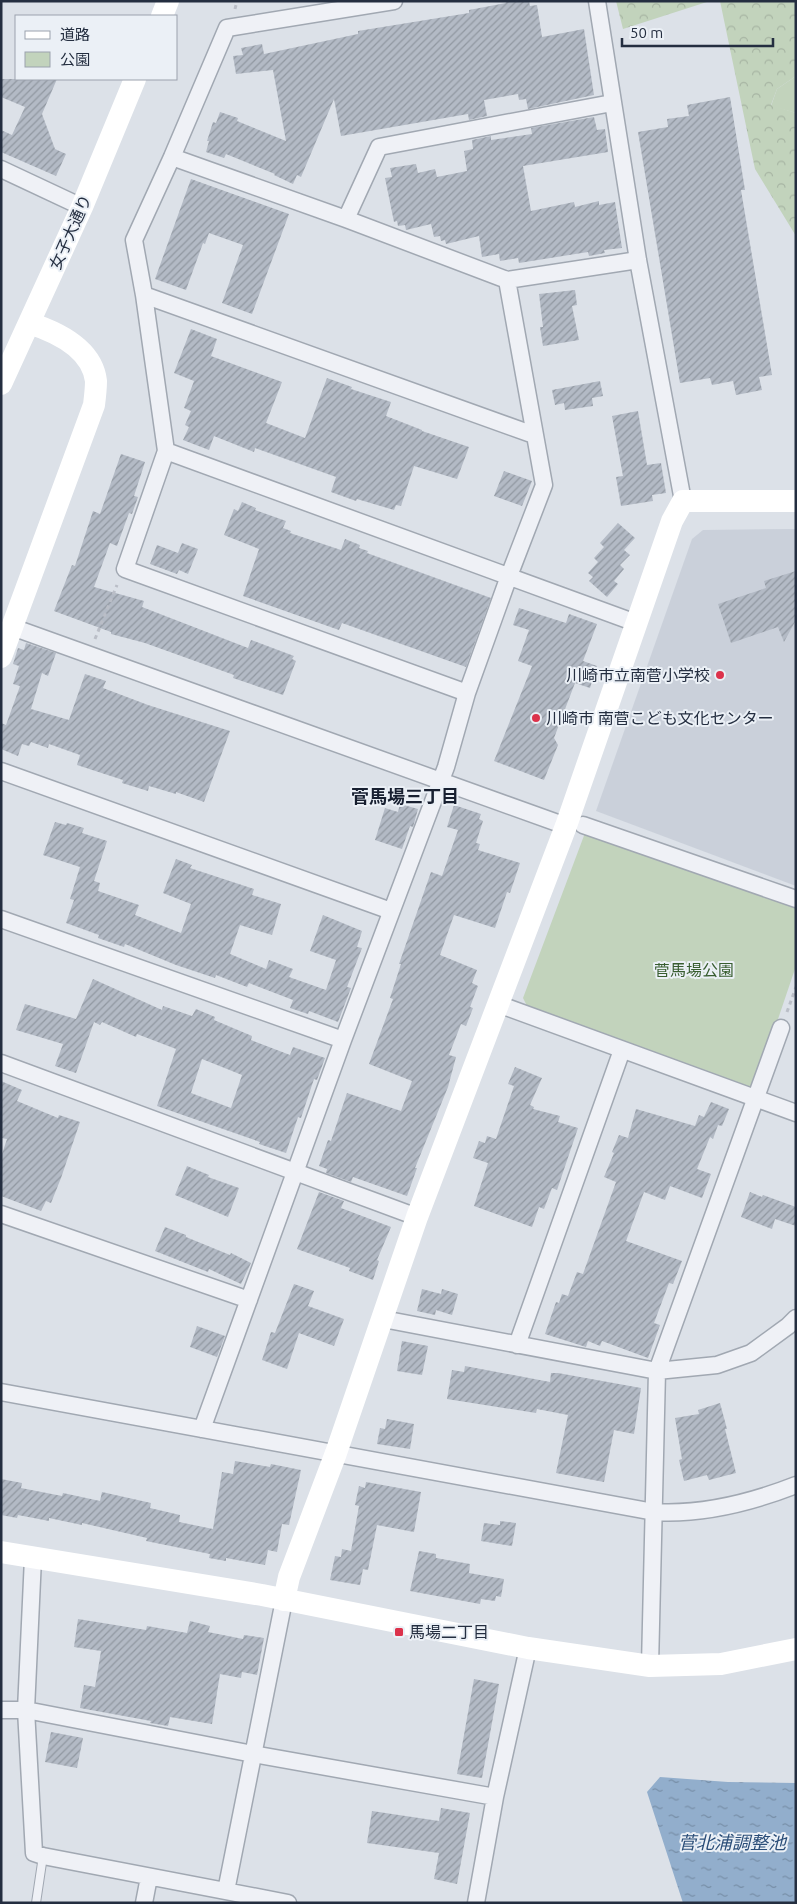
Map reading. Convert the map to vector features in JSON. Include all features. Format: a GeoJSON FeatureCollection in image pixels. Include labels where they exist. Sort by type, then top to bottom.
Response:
{"type":"FeatureCollection","features":[{"type":"Feature","properties":{"kind":"street"},"geometry":{"type":"LineString","coordinates":[[162,15],[168,1]]}},
{"type":"Feature","properties":{"kind":"street"},"geometry":{"type":"LineString","coordinates":[[394,1],[227,28],[134,240],[144,295],[166,450],[126,569],[467,692]]}},
{"type":"Feature","properties":{"kind":"street"},"geometry":{"type":"LineString","coordinates":[[226,1891],[289,1577],[336,1453],[417,1217],[498,1004],[574,825],[636,623],[672,521],[683,501],[638,260],[597,1]]}},
{"type":"Feature","properties":{"kind":"street","name":"女子大通り"},"geometry":{"type":"LineString","coordinates":[[1,384],[82,207],[136,80]]}},
{"type":"Feature","properties":{"kind":"street"},"geometry":{"type":"LineString","coordinates":[[346,219],[378,147],[612,103]]}},
{"type":"Feature","properties":{"kind":"street"},"geometry":{"type":"LineString","coordinates":[[172,157],[346,219],[507,280],[638,260]]}},
{"type":"Feature","properties":{"kind":"street"},"geometry":{"type":"LineString","coordinates":[[1,169],[82,207]]}},
{"type":"Feature","properties":{"kind":"street"},"geometry":{"type":"LineString","coordinates":[[202,1429],[343,1040],[441,780],[467,692],[544,485],[507,280]]}},
{"type":"Feature","properties":{"kind":"street"},"geometry":{"type":"LineString","coordinates":[[144,295],[534,435]]}},
{"type":"Feature","properties":{"kind":"street"},"geometry":{"type":"LineString","coordinates":[[1,657],[94,405],[96,381],[89,363],[76,345],[51,330],[29,324]]}},
{"type":"Feature","properties":{"kind":"street"},"geometry":{"type":"LineString","coordinates":[[166,450],[636,623]]}},
{"type":"Feature","properties":{"kind":"street"},"geometry":{"type":"LineString","coordinates":[[683,501],[796,501]]}},
{"type":"Feature","properties":{"kind":"street"},"geometry":{"type":"LineString","coordinates":[[12,627],[441,780],[796,899]]}},
{"type":"Feature","properties":{"kind":"street"},"geometry":{"type":"LineString","coordinates":[[1,771],[391,911]]}},
{"type":"Feature","properties":{"kind":"street"},"geometry":{"type":"LineString","coordinates":[[1,919],[343,1040]]}},
{"type":"Feature","properties":{"kind":"street"},"geometry":{"type":"LineString","coordinates":[[498,1004],[796,1113]]}},
{"type":"Feature","properties":{"kind":"street"},"geometry":{"type":"LineString","coordinates":[[650,1666],[657,1371],[781,1028]]}},
{"type":"Feature","properties":{"kind":"street"},"geometry":{"type":"LineString","coordinates":[[517,1345],[622,1050]]}},
{"type":"Feature","properties":{"kind":"street"},"geometry":{"type":"LineString","coordinates":[[1,1063],[417,1217]]}},
{"type":"Feature","properties":{"kind":"street"},"geometry":{"type":"LineString","coordinates":[[1,1214],[249,1300]]}},
{"type":"Feature","properties":{"kind":"street"},"geometry":{"type":"LineString","coordinates":[[383,1319],[657,1371],[717,1365],[751,1353],[796,1318]]}},
{"type":"Feature","properties":{"kind":"street"},"geometry":{"type":"LineString","coordinates":[[1,1392],[654,1512],[678,1513],[722,1508],[762,1498],[796,1485]]}},
{"type":"Feature","properties":{"kind":"street"},"geometry":{"type":"LineString","coordinates":[[1,1552],[284,1600],[528,1648],[650,1666],[721,1664],[796,1649]]}},
{"type":"Feature","properties":{"kind":"street"},"geometry":{"type":"LineString","coordinates":[[33,1558],[26,1710],[34,1853],[149,1878],[288,1903]]}},
{"type":"Feature","properties":{"kind":"street"},"geometry":{"type":"LineString","coordinates":[[476,1903],[495,1797],[528,1648]]}},
{"type":"Feature","properties":{"kind":"street"},"geometry":{"type":"LineString","coordinates":[[1,1710],[26,1710],[253,1754],[495,1797]]}},
{"type":"Feature","properties":{"kind":"street"},"geometry":{"type":"LineString","coordinates":[[144,1903],[149,1878]]}},
{"type":"Feature","properties":{"kind":"lane"},"geometry":{"type":"LineString","coordinates":[[36,1903],[43,1856]]}},
{"type":"Feature","properties":{"kind":"path"},"geometry":{"type":"LineString","coordinates":[[95,639],[116,586],[126,569]]}},
{"type":"Feature","properties":{"kind":"path"},"geometry":{"type":"LineString","coordinates":[[781,1028],[796,987]]}},
{"type":"Feature","properties":{"kind":"shaded area","name":"川崎市立南菅小学校"},"geometry":{"type":"Polygon","coordinates":[[[796,529],[796,886],[596,811],[692,539],[703,530],[796,529]]]}},
{"type":"Feature","properties":{"kind":"green space"},"geometry":{"type":"Polygon","coordinates":[[[616,1],[710,1],[623,29],[616,1]]]}},
{"type":"Feature","properties":{"kind":"green space"},"geometry":{"type":"Polygon","coordinates":[[[720,1],[796,1],[796,76],[777,89],[771,105],[796,113],[796,236],[755,169],[720,1]]]}},
{"type":"Feature","properties":{"kind":"green space"},"geometry":{"type":"Polygon","coordinates":[[[796,76],[796,113],[771,106],[777,89],[796,76]]]}},
{"type":"Feature","properties":{"kind":"green space","name":"菅馬場公園"},"geometry":{"type":"Polygon","coordinates":[[[585,833],[796,908],[796,966],[757,1081],[747,1088],[527,1006],[523,998],[585,833]]]}},
{"type":"Feature","properties":{"kind":"water","name":"菅北浦調整池"},"geometry":{"type":"Polygon","coordinates":[[[660,1777],[728,1782],[796,1783],[796,1903],[683,1903],[647,1792],[660,1777]]]}},
{"type":"Feature","properties":{"kind":"building"},"geometry":{"type":"Polygon","coordinates":[[[505,1],[529,1],[530,6],[537,5],[542,37],[584,29],[594,95],[528,109],[526,99],[519,100],[518,94],[484,100],[487,116],[469,120],[468,114],[341,136],[334,99],[301,177],[297,175],[293,184],[275,174],[226,154],[224,158],[206,152],[209,141],[207,141],[213,122],[216,123],[220,112],[238,118],[237,121],[286,141],[273,70],[236,74],[233,56],[243,55],[241,48],[262,44],[264,54],[358,34],[358,31],[469,13],[469,10],[506,3],[505,1]]]}},
{"type":"Feature","properties":{"kind":"building"},"geometry":{"type":"Polygon","coordinates":[[[1,79],[57,80],[42,114],[55,149],[66,154],[56,176],[1,152],[1,130],[12,135],[25,107],[1,97],[1,79]]]}},
{"type":"Feature","properties":{"kind":"building"},"geometry":{"type":"Polygon","coordinates":[[[730,97],[745,190],[741,190],[772,375],[759,377],[762,390],[736,395],[733,381],[712,385],[710,378],[680,383],[638,132],[668,127],[667,119],[689,116],[687,105],[730,97]]]}},
{"type":"Feature","properties":{"kind":"building"},"geometry":{"type":"Polygon","coordinates":[[[594,117],[597,130],[605,129],[608,152],[523,166],[531,211],[574,202],[575,207],[599,201],[599,205],[615,202],[622,248],[604,250],[605,253],[589,256],[588,252],[519,263],[518,258],[500,261],[499,254],[482,257],[479,236],[446,244],[445,240],[441,241],[440,236],[434,237],[431,224],[406,230],[405,225],[398,226],[397,221],[394,222],[385,178],[392,177],[390,168],[416,164],[418,173],[435,169],[437,177],[467,171],[464,151],[473,149],[472,140],[491,136],[491,140],[532,134],[531,128],[594,117]]]}},
{"type":"Feature","properties":{"kind":"building"},"geometry":{"type":"Polygon","coordinates":[[[191,179],[289,214],[252,314],[222,303],[243,245],[209,233],[205,244],[203,243],[186,290],[155,279],[191,179]]]}},
{"type":"Feature","properties":{"kind":"building"},"geometry":{"type":"Polygon","coordinates":[[[575,290],[577,305],[572,306],[579,340],[543,346],[540,327],[543,327],[539,294],[575,290]]]}},
{"type":"Feature","properties":{"kind":"building"},"geometry":{"type":"Polygon","coordinates":[[[191,329],[217,339],[211,356],[282,382],[266,423],[305,438],[327,378],[352,387],[351,389],[391,402],[386,416],[469,447],[457,479],[414,466],[401,506],[396,505],[394,510],[357,499],[356,501],[331,492],[336,477],[255,448],[254,452],[214,436],[209,450],[183,440],[189,427],[185,425],[191,411],[184,408],[194,381],[174,373],[191,329]]]}},
{"type":"Feature","properties":{"kind":"building"},"geometry":{"type":"Polygon","coordinates":[[[600,381],[603,396],[592,398],[593,406],[565,410],[564,403],[555,405],[552,390],[600,381]]]}},
{"type":"Feature","properties":{"kind":"building"},"geometry":{"type":"Polygon","coordinates":[[[638,411],[647,465],[661,463],[666,493],[652,495],[653,501],[621,506],[616,477],[623,476],[612,416],[638,411]]]}},
{"type":"Feature","properties":{"kind":"building"},"geometry":{"type":"Polygon","coordinates":[[[121,454],[145,462],[134,496],[138,497],[132,514],[129,513],[117,546],[110,543],[94,587],[144,601],[142,607],[248,648],[251,640],[294,656],[292,659],[296,661],[283,695],[233,678],[234,675],[145,643],[111,634],[111,632],[54,611],[72,565],[75,566],[93,511],[100,514],[121,454]]]}},
{"type":"Feature","properties":{"kind":"building"},"geometry":{"type":"Polygon","coordinates":[[[504,471],[532,481],[522,506],[494,496],[504,471]]]}},
{"type":"Feature","properties":{"kind":"building"},"geometry":{"type":"Polygon","coordinates":[[[242,502],[256,508],[255,510],[286,521],[283,528],[291,531],[290,533],[341,550],[345,539],[360,545],[359,548],[368,551],[367,553],[491,598],[466,667],[342,623],[339,630],[243,596],[259,549],[224,535],[234,509],[238,511],[242,502]]]}},
{"type":"Feature","properties":{"kind":"building"},"geometry":{"type":"Polygon","coordinates":[[[618,523],[635,538],[624,550],[630,555],[620,565],[624,569],[614,581],[618,584],[607,597],[589,581],[593,577],[588,573],[598,562],[594,558],[604,547],[600,543],[618,523]]]}},
{"type":"Feature","properties":{"kind":"building"},"geometry":{"type":"Polygon","coordinates":[[[182,543],[198,549],[188,574],[179,570],[177,574],[150,564],[157,545],[178,553],[182,543]]]}},
{"type":"Feature","properties":{"kind":"building"},"geometry":{"type":"Polygon","coordinates":[[[796,571],[796,620],[784,642],[778,627],[731,643],[718,604],[766,588],[764,581],[796,571]]]}},
{"type":"Feature","properties":{"kind":"building"},"geometry":{"type":"Polygon","coordinates":[[[519,608],[566,623],[569,614],[597,624],[583,661],[597,666],[590,688],[575,683],[554,738],[558,745],[544,780],[494,761],[532,666],[518,661],[529,630],[513,625],[519,608]]]}},
{"type":"Feature","properties":{"kind":"building"},"geometry":{"type":"Polygon","coordinates":[[[26,643],[56,653],[48,676],[42,673],[31,709],[69,720],[85,674],[106,681],[103,688],[148,705],[230,731],[204,802],[176,792],[176,794],[149,786],[148,791],[122,783],[123,780],[77,765],[80,755],[49,744],[48,748],[31,742],[29,746],[22,744],[18,756],[1,749],[1,723],[6,725],[20,686],[13,684],[19,666],[13,664],[18,648],[24,650],[26,643]]]}},
{"type":"Feature","properties":{"kind":"building"},"geometry":{"type":"Polygon","coordinates":[[[400,804],[418,809],[413,827],[410,826],[402,849],[375,840],[385,808],[398,812],[400,804]]]}},
{"type":"Feature","properties":{"kind":"building"},"geometry":{"type":"Polygon","coordinates":[[[454,805],[481,814],[479,819],[483,821],[476,843],[480,844],[478,850],[520,863],[510,893],[507,892],[495,928],[454,915],[440,955],[477,970],[472,983],[478,986],[470,1007],[473,1008],[466,1026],[461,1024],[449,1055],[456,1057],[448,1087],[415,1168],[417,1168],[407,1196],[353,1177],[351,1182],[326,1173],[327,1169],[319,1166],[328,1140],[331,1141],[347,1093],[401,1111],[412,1081],[369,1064],[393,999],[390,998],[401,964],[399,964],[431,872],[442,876],[458,830],[447,827],[454,805]]]}},
{"type":"Feature","properties":{"kind":"building"},"geometry":{"type":"Polygon","coordinates":[[[55,822],[84,828],[82,833],[107,841],[94,881],[100,883],[98,891],[139,905],[135,915],[181,933],[191,904],[163,893],[176,859],[192,865],[190,868],[254,889],[252,895],[281,904],[272,935],[240,925],[230,954],[266,969],[269,960],[293,969],[289,977],[326,990],[336,960],[310,951],[323,915],[362,931],[357,947],[362,948],[347,987],[351,988],[338,1022],[309,1011],[308,1014],[290,1008],[293,1000],[249,983],[247,987],[216,975],[215,978],[176,965],[125,944],[124,947],[98,938],[99,935],[66,923],[74,900],[70,899],[80,867],[43,855],[55,822]]]}},
{"type":"Feature","properties":{"kind":"building"},"geometry":{"type":"Polygon","coordinates":[[[93,979],[162,1010],[163,1006],[192,1016],[196,1009],[215,1017],[214,1020],[252,1036],[251,1040],[290,1055],[293,1047],[325,1058],[317,1080],[314,1079],[301,1118],[298,1117],[286,1153],[157,1106],[176,1049],[137,1034],[136,1037],[102,1022],[100,1025],[94,1022],[76,1073],[55,1066],[63,1044],[16,1030],[25,1004],[76,1019],[93,979]],[[202,1059],[191,1093],[231,1108],[242,1075],[202,1059]]]}},
{"type":"Feature","properties":{"kind":"building"},"geometry":{"type":"Polygon","coordinates":[[[515,1067],[542,1078],[530,1105],[534,1107],[533,1109],[560,1116],[558,1122],[578,1128],[557,1190],[552,1188],[544,1209],[539,1207],[532,1227],[474,1206],[488,1163],[473,1158],[479,1141],[485,1143],[487,1136],[496,1139],[514,1086],[508,1084],[515,1067]]]}},
{"type":"Feature","properties":{"kind":"building"},"geometry":{"type":"Polygon","coordinates":[[[1,1081],[22,1090],[17,1101],[58,1118],[59,1115],[80,1122],[51,1203],[46,1201],[41,1211],[1,1196],[1,1157],[7,1139],[1,1138],[1,1081]]]}},
{"type":"Feature","properties":{"kind":"building"},"geometry":{"type":"Polygon","coordinates":[[[711,1102],[729,1109],[722,1126],[718,1125],[713,1139],[710,1137],[697,1169],[711,1174],[702,1198],[670,1186],[665,1200],[644,1192],[626,1241],[682,1261],[673,1284],[669,1283],[654,1323],[660,1325],[648,1358],[602,1341],[600,1346],[588,1341],[586,1347],[545,1334],[556,1302],[559,1303],[562,1294],[568,1296],[577,1272],[583,1274],[616,1182],[604,1177],[614,1153],[612,1152],[619,1135],[628,1138],[636,1109],[695,1126],[699,1115],[704,1117],[711,1102]]]}},
{"type":"Feature","properties":{"kind":"building"},"geometry":{"type":"Polygon","coordinates":[[[187,1166],[209,1175],[208,1177],[239,1188],[228,1217],[175,1195],[187,1166]]]}},
{"type":"Feature","properties":{"kind":"building"},"geometry":{"type":"Polygon","coordinates":[[[319,1192],[344,1201],[341,1208],[391,1227],[377,1260],[379,1261],[373,1280],[349,1271],[350,1268],[297,1249],[319,1192]]]}},
{"type":"Feature","properties":{"kind":"building"},"geometry":{"type":"Polygon","coordinates":[[[750,1192],[796,1207],[796,1226],[775,1219],[772,1229],[741,1217],[750,1192]]]}},
{"type":"Feature","properties":{"kind":"building"},"geometry":{"type":"Polygon","coordinates":[[[165,1227],[230,1255],[231,1253],[251,1263],[241,1284],[209,1269],[208,1272],[155,1251],[165,1227]]]}},
{"type":"Feature","properties":{"kind":"building"},"geometry":{"type":"Polygon","coordinates":[[[294,1284],[314,1291],[308,1306],[344,1319],[334,1346],[299,1333],[287,1369],[262,1360],[271,1332],[275,1333],[294,1284]]]}},
{"type":"Feature","properties":{"kind":"building"},"geometry":{"type":"Polygon","coordinates":[[[422,1289],[441,1294],[442,1289],[458,1294],[452,1315],[436,1310],[435,1315],[417,1311],[422,1289]]]}},
{"type":"Feature","properties":{"kind":"building"},"geometry":{"type":"Polygon","coordinates":[[[197,1326],[225,1336],[217,1357],[190,1347],[197,1326]]]}},
{"type":"Feature","properties":{"kind":"building"},"geometry":{"type":"Polygon","coordinates":[[[402,1341],[428,1346],[422,1375],[397,1371],[402,1341]]]}},
{"type":"Feature","properties":{"kind":"building"},"geometry":{"type":"Polygon","coordinates":[[[465,1366],[550,1382],[551,1373],[558,1373],[641,1388],[634,1434],[614,1430],[604,1482],[556,1473],[568,1415],[537,1409],[536,1413],[447,1399],[452,1370],[464,1372],[465,1366]]]}},
{"type":"Feature","properties":{"kind":"building"},"geometry":{"type":"Polygon","coordinates":[[[720,1403],[736,1473],[709,1480],[707,1475],[684,1481],[679,1460],[682,1459],[675,1418],[699,1414],[698,1410],[720,1403]]]}},
{"type":"Feature","properties":{"kind":"building"},"geometry":{"type":"Polygon","coordinates":[[[387,1419],[414,1424],[410,1449],[377,1444],[380,1428],[385,1429],[387,1419]]]}},
{"type":"Feature","properties":{"kind":"building"},"geometry":{"type":"Polygon","coordinates":[[[235,1461],[270,1467],[271,1464],[301,1470],[289,1525],[282,1524],[277,1552],[268,1550],[265,1565],[226,1558],[226,1561],[209,1558],[210,1554],[146,1541],[147,1538],[82,1523],[82,1525],[49,1518],[49,1521],[18,1515],[17,1518],[1,1515],[1,1479],[22,1483],[21,1488],[62,1496],[63,1493],[100,1501],[102,1492],[151,1503],[150,1508],[180,1515],[179,1522],[213,1529],[222,1472],[233,1474],[235,1461]]]}},
{"type":"Feature","properties":{"kind":"building"},"geometry":{"type":"Polygon","coordinates":[[[366,1482],[421,1492],[414,1532],[377,1525],[368,1570],[363,1569],[360,1585],[330,1580],[335,1556],[341,1557],[342,1549],[351,1551],[359,1506],[355,1505],[359,1486],[365,1488],[366,1482]]]}},
{"type":"Feature","properties":{"kind":"building"},"geometry":{"type":"Polygon","coordinates":[[[500,1521],[516,1523],[512,1546],[481,1541],[484,1523],[500,1525],[500,1521]]]}},
{"type":"Feature","properties":{"kind":"building"},"geometry":{"type":"Polygon","coordinates":[[[419,1551],[436,1554],[436,1558],[470,1564],[469,1573],[504,1579],[501,1597],[496,1596],[495,1601],[481,1599],[480,1604],[410,1591],[419,1551]]]}},
{"type":"Feature","properties":{"kind":"building"},"geometry":{"type":"Polygon","coordinates":[[[78,1619],[146,1630],[147,1626],[187,1633],[190,1621],[210,1626],[208,1632],[243,1639],[244,1635],[264,1638],[257,1675],[242,1672],[241,1678],[220,1674],[212,1724],[170,1717],[168,1726],[80,1708],[84,1685],[95,1687],[101,1651],[74,1647],[78,1619]]]}},
{"type":"Feature","properties":{"kind":"building"},"geometry":{"type":"Polygon","coordinates":[[[474,1679],[499,1684],[482,1778],[457,1774],[474,1679]]]}},
{"type":"Feature","properties":{"kind":"building"},"geometry":{"type":"Polygon","coordinates":[[[51,1732],[83,1738],[77,1768],[45,1762],[51,1732]]]}},
{"type":"Feature","properties":{"kind":"building"},"geometry":{"type":"Polygon","coordinates":[[[441,1808],[470,1813],[457,1884],[434,1879],[439,1853],[367,1843],[372,1811],[439,1821],[441,1808]]]}},
{"type":"Feature","properties":{"kind":"place","name":"川崎市立南菅小学校"},"geometry":{"type":"Point","coordinates":[720,675]}},
{"type":"Feature","properties":{"kind":"place","name":"川崎市 南菅こども文化センター"},"geometry":{"type":"Point","coordinates":[536,718]}},
{"type":"Feature","properties":{"kind":"place","name":"馬場二丁目"},"geometry":{"type":"Point","coordinates":[399,1632]}},
{"type":"Feature","properties":{"kind":"district","name":"菅馬場三丁目"},"geometry":{"type":"Point","coordinates":[405,797]}}]}
